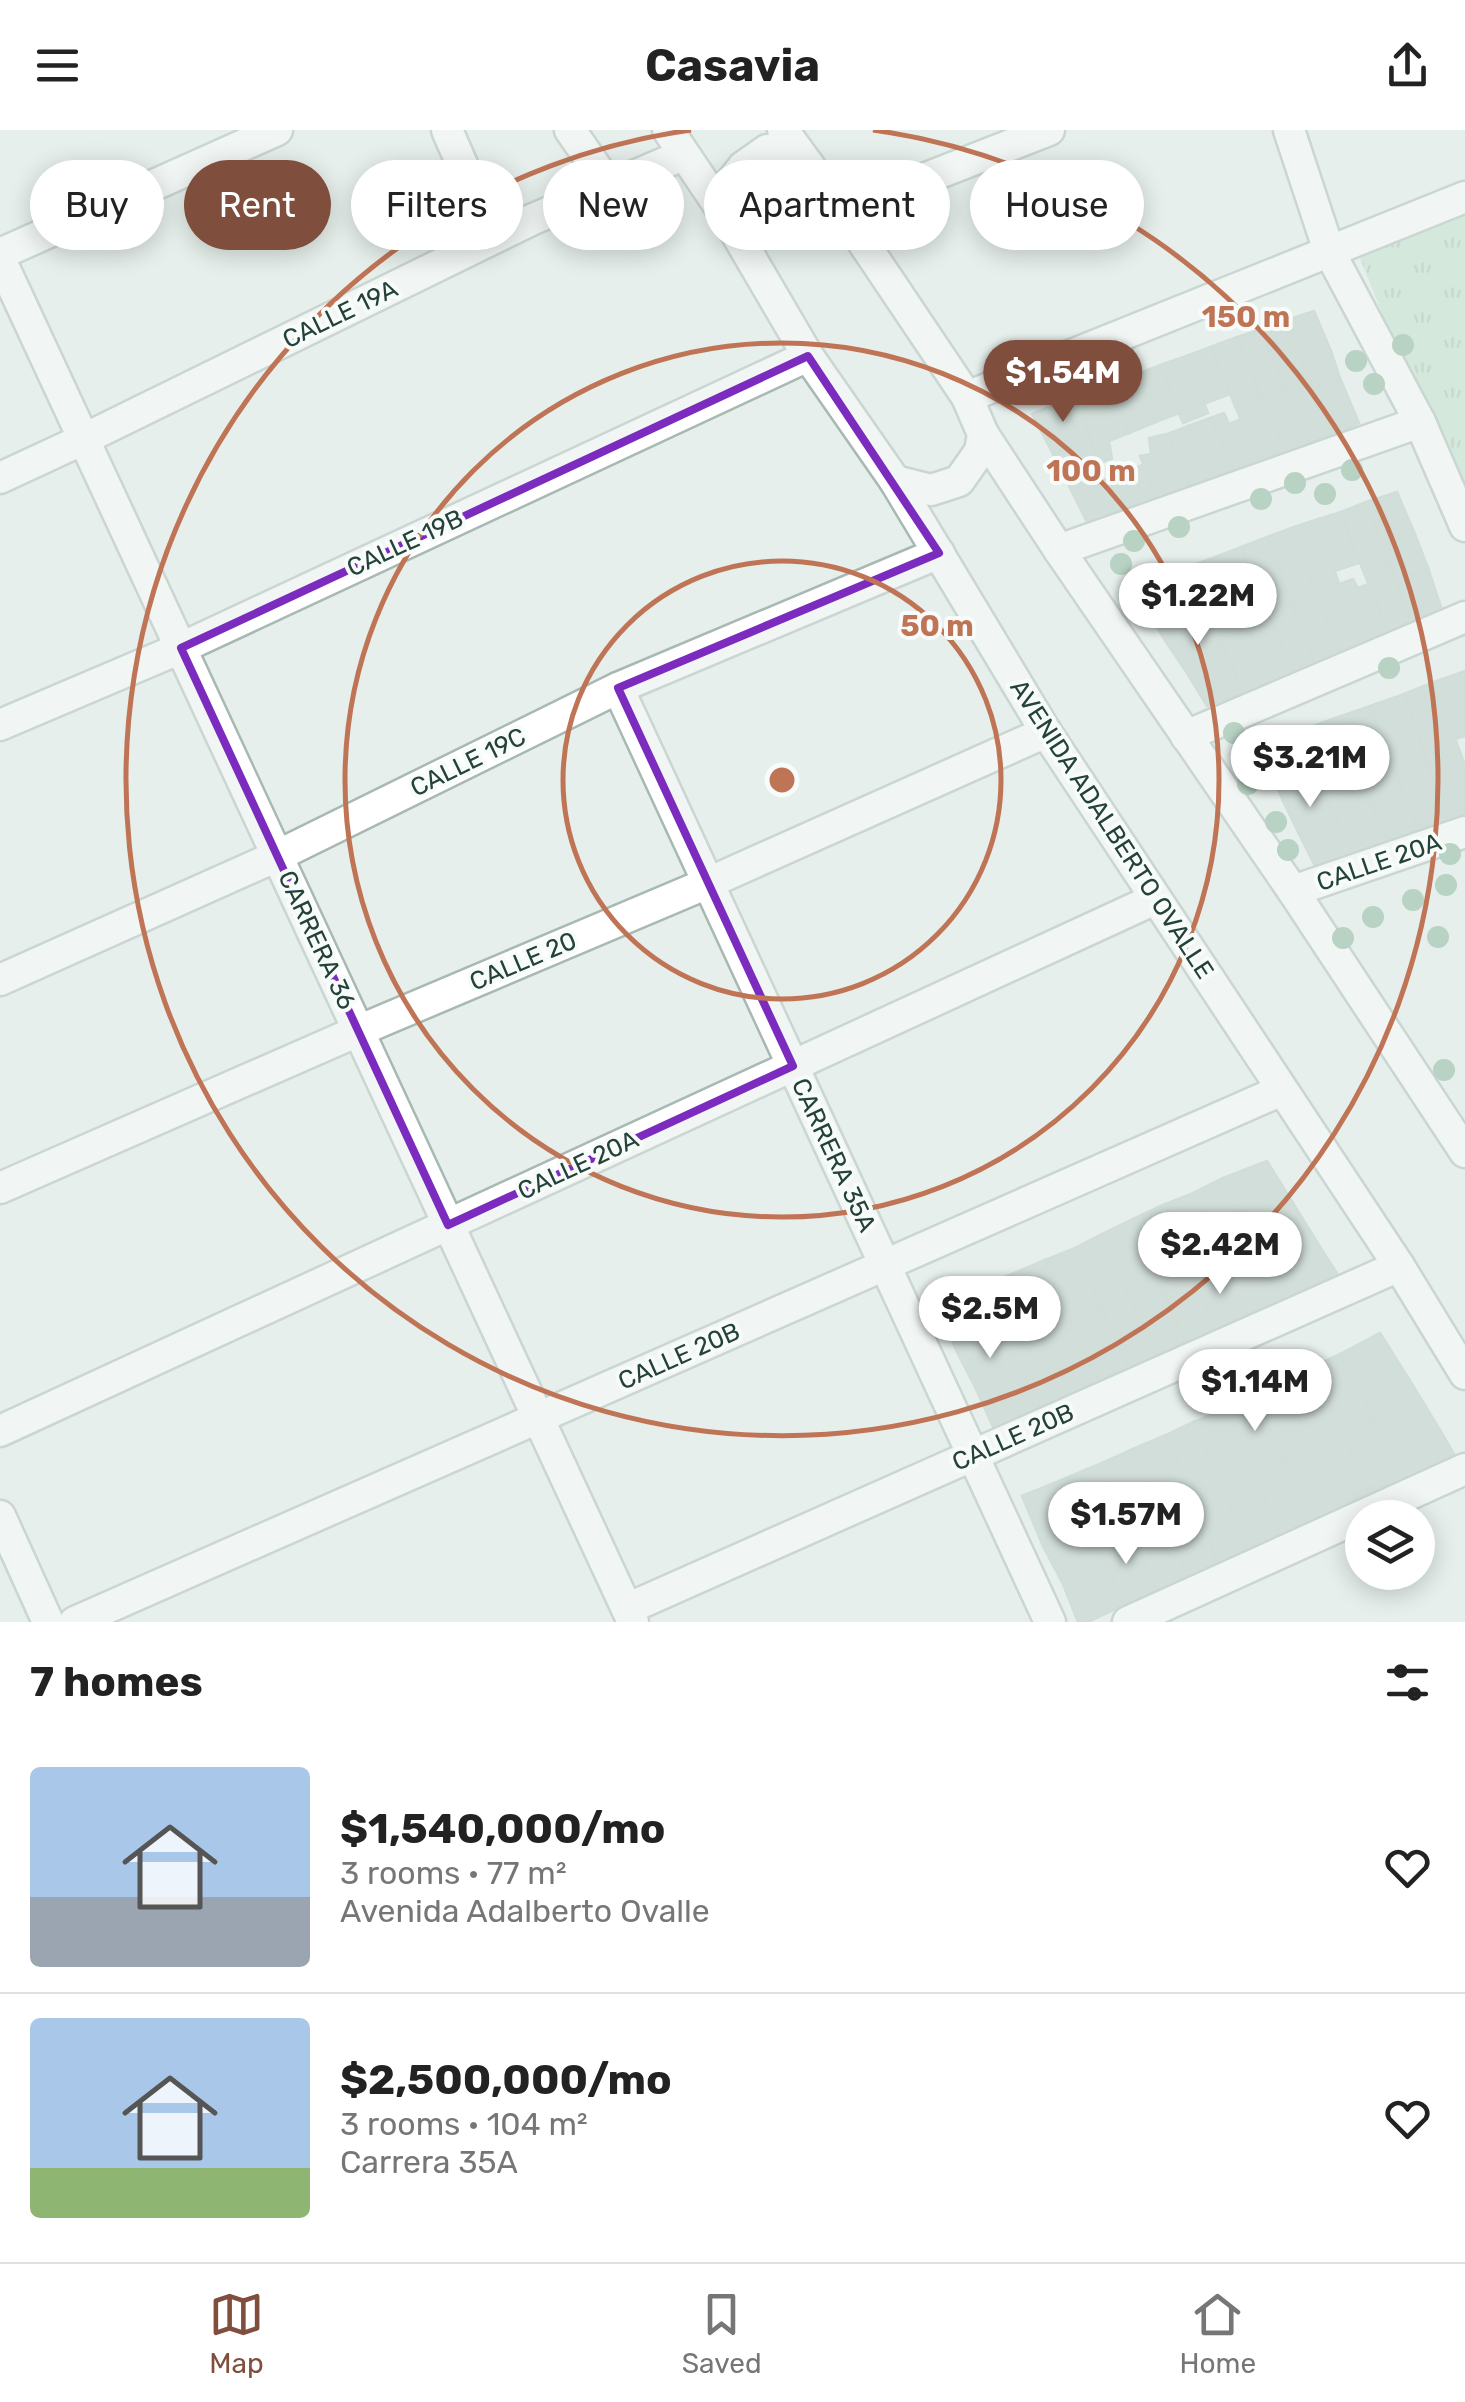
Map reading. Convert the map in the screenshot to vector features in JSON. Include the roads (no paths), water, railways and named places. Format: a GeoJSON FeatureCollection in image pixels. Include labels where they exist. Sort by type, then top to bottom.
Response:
{"type":"FeatureCollection","features":[{"type":"Feature","properties":{"kind":"street"},"geometry":{"type":"LineString","coordinates":[[0,257],[277,130]]}},
{"type":"Feature","properties":{"kind":"street"},"geometry":{"type":"LineString","coordinates":[[447,130],[460,160]]}},
{"type":"Feature","properties":{"kind":"street"},"geometry":{"type":"LineString","coordinates":[[570,130],[591,160]]}},
{"type":"Feature","properties":{"kind":"street"},"geometry":{"type":"LineString","coordinates":[[950,169],[1049,130]]}},
{"type":"Feature","properties":{"kind":"street"},"geometry":{"type":"LineString","coordinates":[[1289,130],[1329,251],[1420,422],[1465,526]]}},
{"type":"Feature","properties":{"kind":"street"},"geometry":{"type":"LineString","coordinates":[[753,160],[791,141]]}},
{"type":"Feature","properties":{"kind":"street","name":"CALLE 19A"},"geometry":{"type":"LineString","coordinates":[[648,160],[675,142]]}},
{"type":"Feature","properties":{"kind":"street","name":"AVENIDA ADALBERTO OVALLE"},"geometry":{"type":"LineString","coordinates":[[675,142],[704,184]]}},
{"type":"Feature","properties":{"kind":"street"},"geometry":{"type":"LineString","coordinates":[[967,398],[1465,196]]}},
{"type":"Feature","properties":{"kind":"street","name":"CALLE 19A"},"geometry":{"type":"LineString","coordinates":[[0,478],[470,250]]}},
{"type":"Feature","properties":{"kind":"street","name":"AVENIDA ADALBERTO OVALLE"},"geometry":{"type":"LineString","coordinates":[[746,250],[808,356],[895,480],[1046,732],[1399,1266],[1465,1374]]}},
{"type":"Feature","properties":{"kind":"street"},"geometry":{"type":"LineString","coordinates":[[868,250],[967,398],[982,442],[1293,891],[1465,1152]]}},
{"type":"Feature","properties":{"kind":"street","name":"CARRERA 36"},"geometry":{"type":"LineString","coordinates":[[0,257],[630,1615]]}},
{"type":"Feature","properties":{"kind":"street","name":"CALLE 19B"},"geometry":{"type":"LineString","coordinates":[[0,726],[181,648],[808,356]]}},
{"type":"Feature","properties":{"kind":"street"},"geometry":{"type":"LineString","coordinates":[[1059,550],[1420,422]]}},
{"type":"Feature","properties":{"kind":"street"},"geometry":{"type":"LineString","coordinates":[[895,480],[932,490],[959,480],[982,442]]}},
{"type":"Feature","properties":{"kind":"street","name":"CALLE 19C"},"geometry":{"type":"LineString","coordinates":[[0,980],[278,856],[618,688],[939,553]]}},
{"type":"Feature","properties":{"kind":"street"},"geometry":{"type":"LineString","coordinates":[[1186,736],[1465,618]]}},
{"type":"Feature","properties":{"kind":"street","name":"CARRERA 35A"},"geometry":{"type":"LineString","coordinates":[[618,688],[1050,1622]]}},
{"type":"Feature","properties":{"kind":"street","name":"CALLE 20"},"geometry":{"type":"LineString","coordinates":[[0,1188],[358,1030],[708,883],[1046,732]]}},
{"type":"Feature","properties":{"kind":"street","name":"CALLE 20A"},"geometry":{"type":"LineString","coordinates":[[1293,891],[1465,832]]}},
{"type":"Feature","properties":{"kind":"street","name":"CALLE 20A"},"geometry":{"type":"LineString","coordinates":[[0,1431],[1156,899]]}},
{"type":"Feature","properties":{"kind":"street","name":"CALLE 20B"},"geometry":{"type":"LineString","coordinates":[[75,1622],[1282,1090]]}},
{"type":"Feature","properties":{"kind":"street","name":"CALLE 20B"},"geometry":{"type":"LineString","coordinates":[[630,1615],[972,1455],[1399,1266]]}},
{"type":"Feature","properties":{"kind":"street"},"geometry":{"type":"LineString","coordinates":[[1128,1622],[1465,1468]]}},
{"type":"Feature","properties":{"kind":"street"},"geometry":{"type":"LineString","coordinates":[[0,1516],[48,1622]]}}]}
